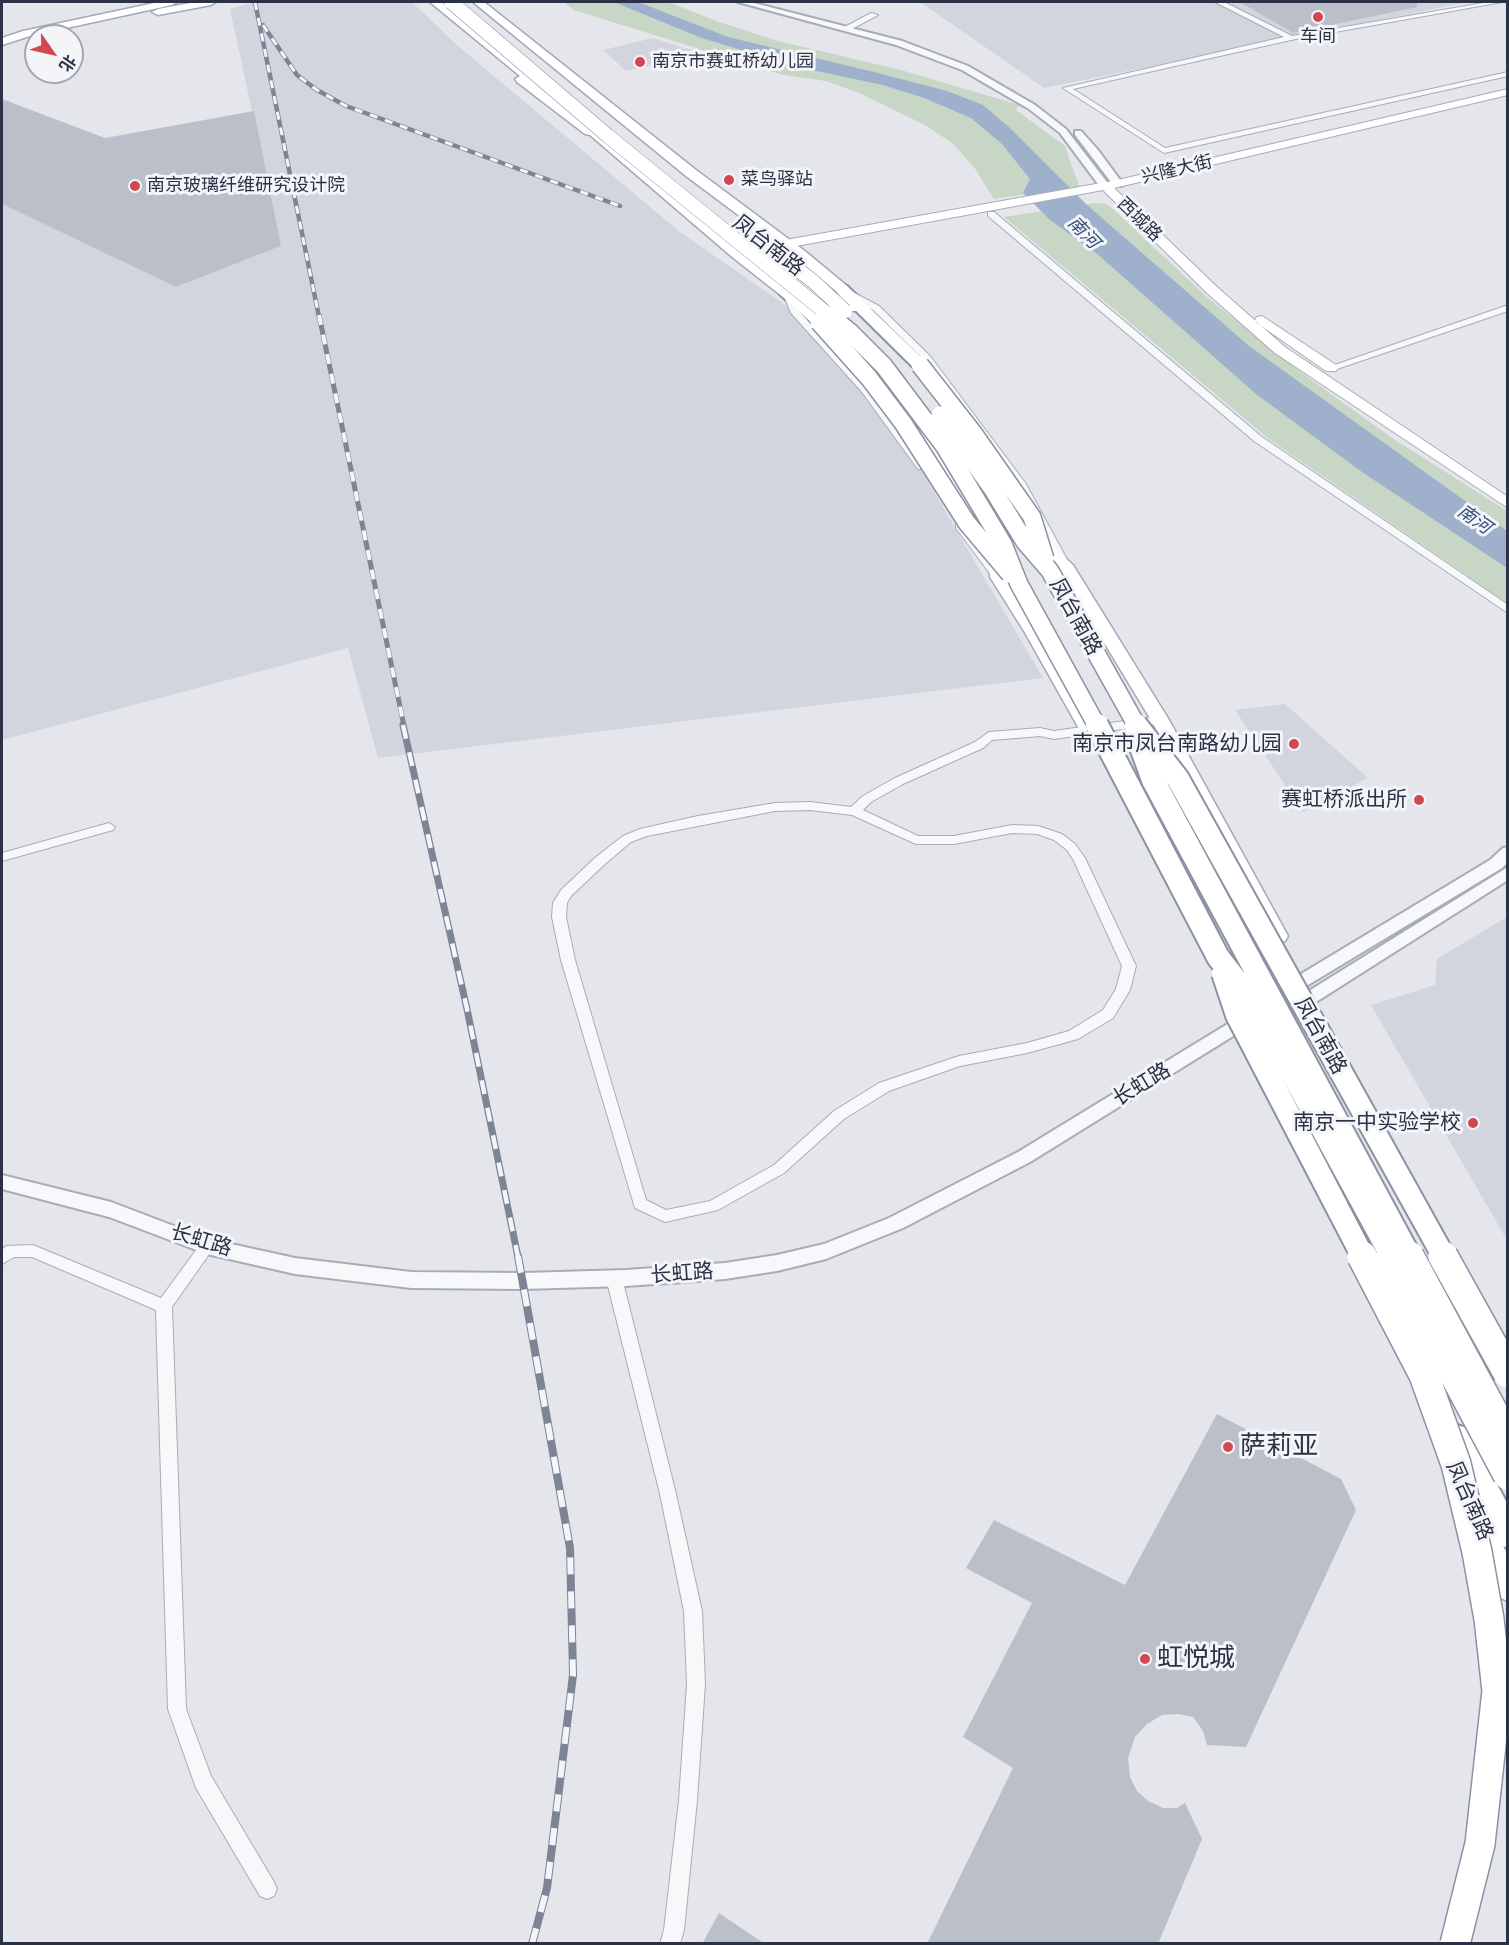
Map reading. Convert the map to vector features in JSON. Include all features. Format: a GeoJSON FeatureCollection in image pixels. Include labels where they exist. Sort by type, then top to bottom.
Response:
{"type":"FeatureCollection","features":[{"type":"Feature","properties":{"kind":"highway","name":"凤台南路"},"geometry":{"type":"LineString","coordinates":[[451,2],[608,136],[843,326],[884,366],[945,447],[1003,544],[1019,584],[1090,712],[1218,957]]}},
{"type":"Feature","properties":{"kind":"highway","name":"凤台南路"},"geometry":{"type":"LineString","coordinates":[[469,2],[553,75],[835,300],[897,363],[928,400],[992,488],[1025,542],[1057,568],[1130,717],[1178,778],[1508,1373]]}},
{"type":"Feature","properties":{"kind":"highway"},"geometry":{"type":"LineString","coordinates":[[842,290],[920,365],[974,434],[1032,517],[1057,568]]}},
{"type":"Feature","properties":{"kind":"highway"},"geometry":{"type":"LineString","coordinates":[[788,294],[819,322],[883,396],[923,452],[967,523],[1019,584]]}},
{"type":"Feature","properties":{"kind":"highway"},"geometry":{"type":"LineString","coordinates":[[1130,717],[1152,780],[1508,1439]]}},
{"type":"Feature","properties":{"kind":"highway"},"geometry":{"type":"LineString","coordinates":[[1218,957],[1237,1015],[1508,1535]]}},
{"type":"Feature","properties":{"kind":"highway"},"geometry":{"type":"LineString","coordinates":[[1218,957],[1255,1005],[1508,1475]]}},
{"type":"Feature","properties":{"kind":"highway"},"geometry":{"type":"LineString","coordinates":[[1424,1375],[1456,1464],[1477,1552],[1489,1619],[1497,1691],[1480,1844],[1455,1944]]}},
{"type":"Feature","properties":{"kind":"main road"},"geometry":{"type":"LineString","coordinates":[[5,41],[27,33],[172,2]]}},
{"type":"Feature","properties":{"kind":"main road"},"geometry":{"type":"LineString","coordinates":[[84,27],[210,2]]}},
{"type":"Feature","properties":{"kind":"main road","name":"凤台南路"},"geometry":{"type":"LineString","coordinates":[[421,2],[579,125],[600,138]]}},
{"type":"Feature","properties":{"kind":"main road","name":"凤台南路"},"geometry":{"type":"LineString","coordinates":[[435,2],[585,123],[744,259],[788,294],[807,303],[867,364],[900,402],[934,447],[997,549],[998,577],[1090,730],[1245,1022],[1382,1308],[1508,1588]]}},
{"type":"Feature","properties":{"kind":"main road","name":"凤台南路"},"geometry":{"type":"LineString","coordinates":[[478,2],[674,160],[794,250],[842,290],[849,303],[898,349],[946,403],[1036,543],[1057,568],[1160,720],[1310,998],[1508,1344]]}},
{"type":"Feature","properties":{"kind":"main road"},"geometry":{"type":"LineString","coordinates":[[5,41],[24,38]]}},
{"type":"Feature","properties":{"kind":"main road","name":"兴隆大街"},"geometry":{"type":"LineString","coordinates":[[1115,189],[1508,92]]}},
{"type":"Feature","properties":{"kind":"main road","name":"兴隆大街"},"geometry":{"type":"LineString","coordinates":[[744,259],[1019,204],[1115,189],[1508,105]]}},
{"type":"Feature","properties":{"kind":"main road","name":"西城路"},"geometry":{"type":"LineString","coordinates":[[1115,189],[1251,311],[1508,488]]}},
{"type":"Feature","properties":{"kind":"main road","name":"西城路"},"geometry":{"type":"LineString","coordinates":[[1115,189],[1212,290],[1280,350],[1508,504]]}},
{"type":"Feature","properties":{"kind":"main road","name":"兴隆大街"},"geometry":{"type":"LineString","coordinates":[[744,259],[991,214],[1019,204]]}},
{"type":"Feature","properties":{"kind":"street","name":"西城路"},"geometry":{"type":"LineString","coordinates":[[742,2],[907,39],[1008,82],[1042,103],[1073,128],[1095,152],[1115,189]]}},
{"type":"Feature","properties":{"kind":"street","name":"西城路"},"geometry":{"type":"LineString","coordinates":[[761,2],[931,54],[998,85],[1063,131],[1115,189]]}},
{"type":"Feature","properties":{"kind":"street"},"geometry":{"type":"LineString","coordinates":[[1219,2],[1291,38]]}},
{"type":"Feature","properties":{"kind":"street"},"geometry":{"type":"LineString","coordinates":[[1508,8],[1497,2],[1291,38],[1067,88],[1164,151],[1508,74]]}},
{"type":"Feature","properties":{"kind":"street"},"geometry":{"type":"LineString","coordinates":[[848,27],[874,15]]}},
{"type":"Feature","properties":{"kind":"street"},"geometry":{"type":"LineString","coordinates":[[1081,153],[1091,155],[1095,152]]}},
{"type":"Feature","properties":{"kind":"street"},"geometry":{"type":"LineString","coordinates":[[991,214],[1258,439],[1508,610]]}},
{"type":"Feature","properties":{"kind":"street"},"geometry":{"type":"LineString","coordinates":[[1331,368],[1508,308]]}},
{"type":"Feature","properties":{"kind":"street"},"geometry":{"type":"LineString","coordinates":[[854,812],[867,799],[899,781],[979,745],[988,736],[1040,732],[1054,735],[1160,720]]}},
{"type":"Feature","properties":{"kind":"street"},"geometry":{"type":"LineString","coordinates":[[775,807],[819,807],[854,812],[916,840],[954,840],[1012,829],[1038,830],[1058,837],[1071,847],[1079,858],[1129,966],[1123,990],[1108,1014],[1074,1035],[1028,1048],[959,1060],[884,1087],[839,1115],[779,1169],[713,1206],[664,1216],[640,1204],[568,960],[559,917],[560,903],[566,893],[601,860],[627,839],[644,832],[775,807]]}},
{"type":"Feature","properties":{"kind":"street"},"geometry":{"type":"LineString","coordinates":[[2,857],[109,827]]}},
{"type":"Feature","properties":{"kind":"street"},"geometry":{"type":"LineString","coordinates":[[1302,981],[1496,864],[1508,852]]}},
{"type":"Feature","properties":{"kind":"street","name":"长虹路"},"geometry":{"type":"LineString","coordinates":[[2,1182],[111,1210],[207,1246],[295,1266],[411,1280],[523,1281],[614,1278],[724,1271],[777,1263],[826,1251],[886,1227],[1024,1156],[1245,1022],[1310,998],[1508,872]]}},
{"type":"Feature","properties":{"kind":"street"},"geometry":{"type":"LineString","coordinates":[[207,1246],[164,1306],[177,1709],[203,1780],[267,1889]]}},
{"type":"Feature","properties":{"kind":"street"},"geometry":{"type":"LineString","coordinates":[[2,1258],[11,1251],[33,1251],[164,1306]]}},
{"type":"Feature","properties":{"kind":"street"},"geometry":{"type":"LineString","coordinates":[[614,1278],[668,1494],[693,1611],[696,1684],[689,1788],[674,1929],[670,1944]]}},
{"type":"Feature","properties":{"kind":"shaded area"},"geometry":{"type":"Polygon","coordinates":[[[256,2],[412,2],[458,46],[680,232],[794,311],[865,390],[909,449],[1043,678],[378,758],[348,648],[2,740],[2,204],[176,287],[281,246],[230,9],[256,2]]]}},
{"type":"Feature","properties":{"kind":"shaded area"},"geometry":{"type":"Polygon","coordinates":[[[920,2],[1468,2],[1044,88],[920,2]]]}},
{"type":"Feature","properties":{"kind":"shaded area","name":"南京市赛虹桥幼儿园"},"geometry":{"type":"Polygon","coordinates":[[[653,38],[701,53],[626,71],[603,50],[653,38]]]}},
{"type":"Feature","properties":{"kind":"shaded area","name":"南京市凤台南路幼儿园"},"geometry":{"type":"Polygon","coordinates":[[[1285,704],[1368,778],[1303,812],[1235,710],[1285,704]]]}},
{"type":"Feature","properties":{"kind":"shaded area","name":"南京一中实验学校"},"geometry":{"type":"Polygon","coordinates":[[[1507,917],[1507,1240],[1371,1005],[1435,985],[1437,959],[1507,917]]]}},
{"type":"Feature","properties":{"kind":"green space"},"geometry":{"type":"Polygon","coordinates":[[[564,2],[668,2],[719,22],[778,41],[901,70],[1019,105],[1016,110],[1065,146],[1079,186],[994,199],[974,167],[952,143],[925,125],[859,93],[826,81],[783,75],[574,10],[564,2]]]}},
{"type":"Feature","properties":{"kind":"green space"},"geometry":{"type":"Polygon","coordinates":[[[1095,203],[1106,204],[1113,209],[1208,298],[1290,364],[1389,436],[1507,511],[1507,603],[1269,439],[1004,217],[1095,203]]]}},
{"type":"Feature","properties":{"kind":"water","name":"南河"},"geometry":{"type":"Polygon","coordinates":[[[614,2],[638,2],[728,37],[947,91],[983,105],[1010,128],[1087,205],[1249,346],[1507,531],[1507,568],[1362,472],[1256,394],[1095,252],[1050,220],[1023,193],[1030,179],[1002,144],[971,118],[924,98],[883,85],[793,66],[699,37],[614,2]]]}},
{"type":"Feature","properties":{"kind":"building","name":"车间"},"geometry":{"type":"Polygon","coordinates":[[[1240,2],[1417,2],[1417,7],[1293,33],[1240,2]]]}},
{"type":"Feature","properties":{"kind":"building","name":"南京玻璃纤维研究设计院"},"geometry":{"type":"Polygon","coordinates":[[[2,99],[105,138],[254,111],[281,246],[176,287],[2,204],[2,99]]]}},
{"type":"Feature","properties":{"kind":"building","name":"虹悦城"},"geometry":{"type":"Polygon","coordinates":[[[1217,1414],[1341,1479],[1356,1510],[1246,1747],[1207,1745],[1203,1731],[1193,1717],[1178,1714],[1162,1715],[1147,1724],[1135,1737],[1128,1758],[1130,1777],[1137,1791],[1148,1801],[1163,1808],[1177,1808],[1185,1803],[1202,1839],[1158,1944],[927,1944],[1013,1768],[963,1737],[1032,1603],[966,1568],[994,1520],[1125,1585],[1217,1414]]]}},
{"type":"Feature","properties":{"kind":"building"},"geometry":{"type":"Polygon","coordinates":[[[719,1913],[765,1944],[702,1944],[719,1913]]]}},
{"type":"Feature","properties":{"kind":"railway"},"geometry":{"type":"LineString","coordinates":[[255,2],[319,317]]}},
{"type":"Feature","properties":{"kind":"railway"},"geometry":{"type":"LineString","coordinates":[[263,25],[297,75],[317,90],[346,106],[620,206]]}},
{"type":"Feature","properties":{"kind":"railway"},"geometry":{"type":"LineString","coordinates":[[319,315],[404,726]]}},
{"type":"Feature","properties":{"kind":"railway"},"geometry":{"type":"LineString","coordinates":[[403,725],[467,1009],[518,1257]]}},
{"type":"Feature","properties":{"kind":"railway"},"geometry":{"type":"LineString","coordinates":[[518,1256],[570,1548],[573,1675],[547,1888],[532,1944]]}},
{"type":"Feature","properties":{"kind":"place","name":"车间"},"geometry":{"type":"Point","coordinates":[1318,17]}},
{"type":"Feature","properties":{"kind":"place","name":"南京市赛虹桥幼儿园"},"geometry":{"type":"Point","coordinates":[640,62]}},
{"type":"Feature","properties":{"kind":"place","name":"菜鸟驿站"},"geometry":{"type":"Point","coordinates":[729,180]}},
{"type":"Feature","properties":{"kind":"place","name":"南京玻璃纤维研究设计院"},"geometry":{"type":"Point","coordinates":[135,186]}},
{"type":"Feature","properties":{"kind":"place","name":"南京市凤台南路幼儿园"},"geometry":{"type":"Point","coordinates":[1294,744]}},
{"type":"Feature","properties":{"kind":"place","name":"赛虹桥派出所"},"geometry":{"type":"Point","coordinates":[1419,800]}},
{"type":"Feature","properties":{"kind":"place","name":"南京一中实验学校"},"geometry":{"type":"Point","coordinates":[1473,1123]}},
{"type":"Feature","properties":{"kind":"place","name":"萨莉亚"},"geometry":{"type":"Point","coordinates":[1228,1447]}},
{"type":"Feature","properties":{"kind":"place","name":"虹悦城"},"geometry":{"type":"Point","coordinates":[1145,1659]}}]}
